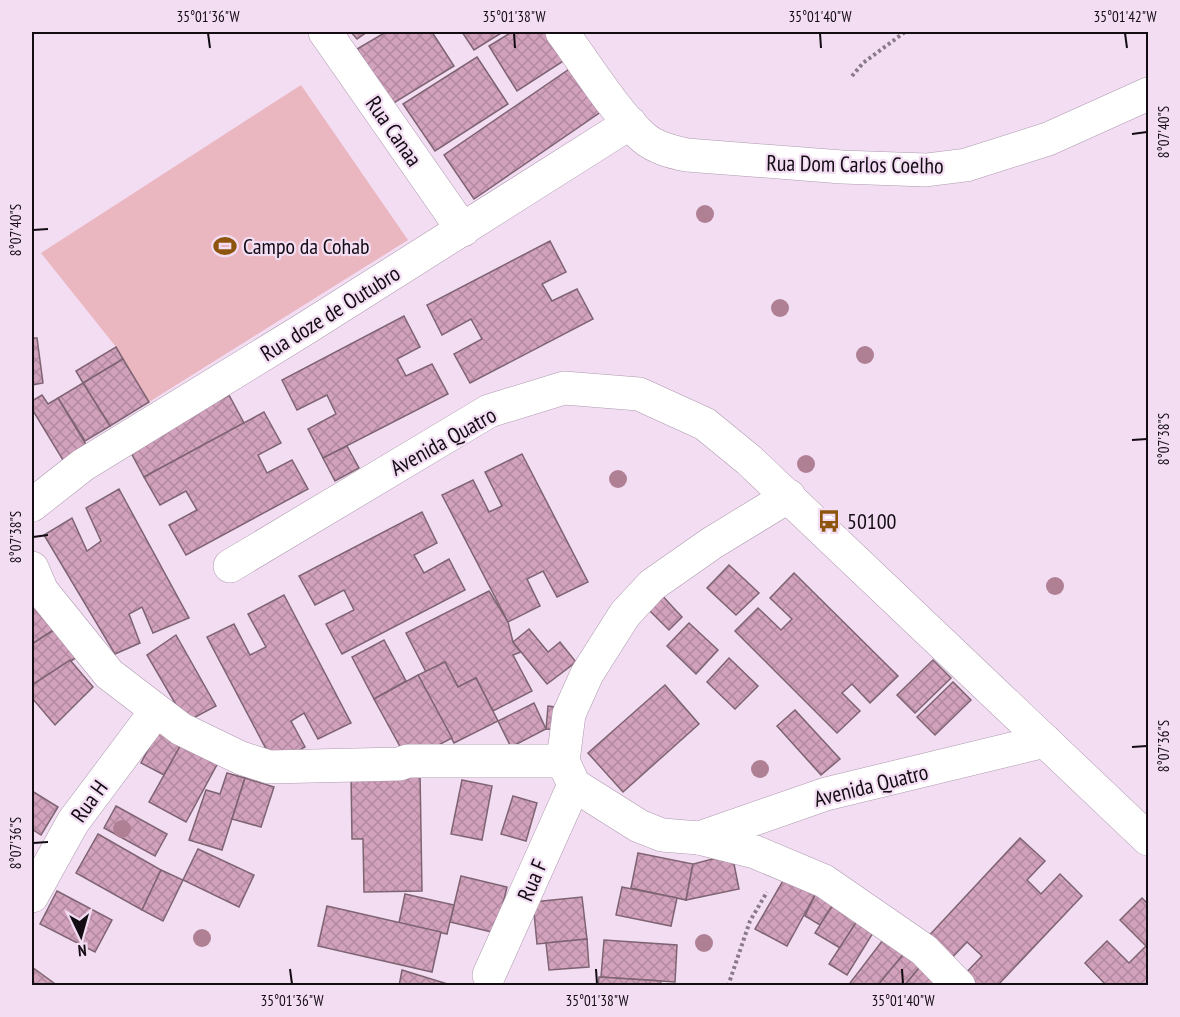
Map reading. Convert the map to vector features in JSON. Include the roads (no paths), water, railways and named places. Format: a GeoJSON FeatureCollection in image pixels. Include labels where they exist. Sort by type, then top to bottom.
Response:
{"type":"FeatureCollection","features":[{"type":"Feature","properties":{"kind":"street","name":"Rua Canaa"},"geometry":{"type":"LineString","coordinates":[[325,32],[464,230]]}},
{"type":"Feature","properties":{"kind":"street","name":"Rua Dom Carlos Coelho"},"geometry":{"type":"LineString","coordinates":[[562,32],[630,123],[645,139],[668,152],[771,164],[926,170],[966,165],[1048,139],[1149,94]]}},
{"type":"Feature","properties":{"kind":"street","name":"Rua doze de Outubro"},"geometry":{"type":"LineString","coordinates":[[32,505],[83,465],[464,230],[630,123]]}},
{"type":"Feature","properties":{"kind":"street","name":"Avenida Quatro"},"geometry":{"type":"LineString","coordinates":[[230,566],[489,411],[564,388],[639,394],[705,424],[789,496],[1149,839]]}},
{"type":"Feature","properties":{"kind":"street"},"geometry":{"type":"LineString","coordinates":[[32,570],[42,591],[109,674],[181,729],[213,745],[269,767],[399,764],[408,761],[569,773],[569,714],[586,674],[625,614],[643,593],[669,573],[712,543],[789,496]]}},
{"type":"Feature","properties":{"kind":"street","name":"Rua H"},"geometry":{"type":"LineString","coordinates":[[32,896],[73,822],[156,711]]}},
{"type":"Feature","properties":{"kind":"street","name":"Avenida Quatro"},"geometry":{"type":"LineString","coordinates":[[699,838],[826,794],[1045,741]]}},
{"type":"Feature","properties":{"kind":"street","name":"Avenida Quatro"},"geometry":{"type":"LineString","coordinates":[[569,773],[639,826],[662,835],[699,838],[755,852],[824,881],[924,950],[959,986]]}},
{"type":"Feature","properties":{"kind":"street","name":"Rua F"},"geometry":{"type":"LineString","coordinates":[[489,975],[569,773]]}},
{"type":"Feature","properties":{"kind":"place","name":"Campo da Cohab"},"geometry":{"type":"Point","coordinates":[225,246]}},
{"type":"Feature","properties":{"kind":"place","name":"50100"},"geometry":{"type":"Point","coordinates":[829,521]}}]}
